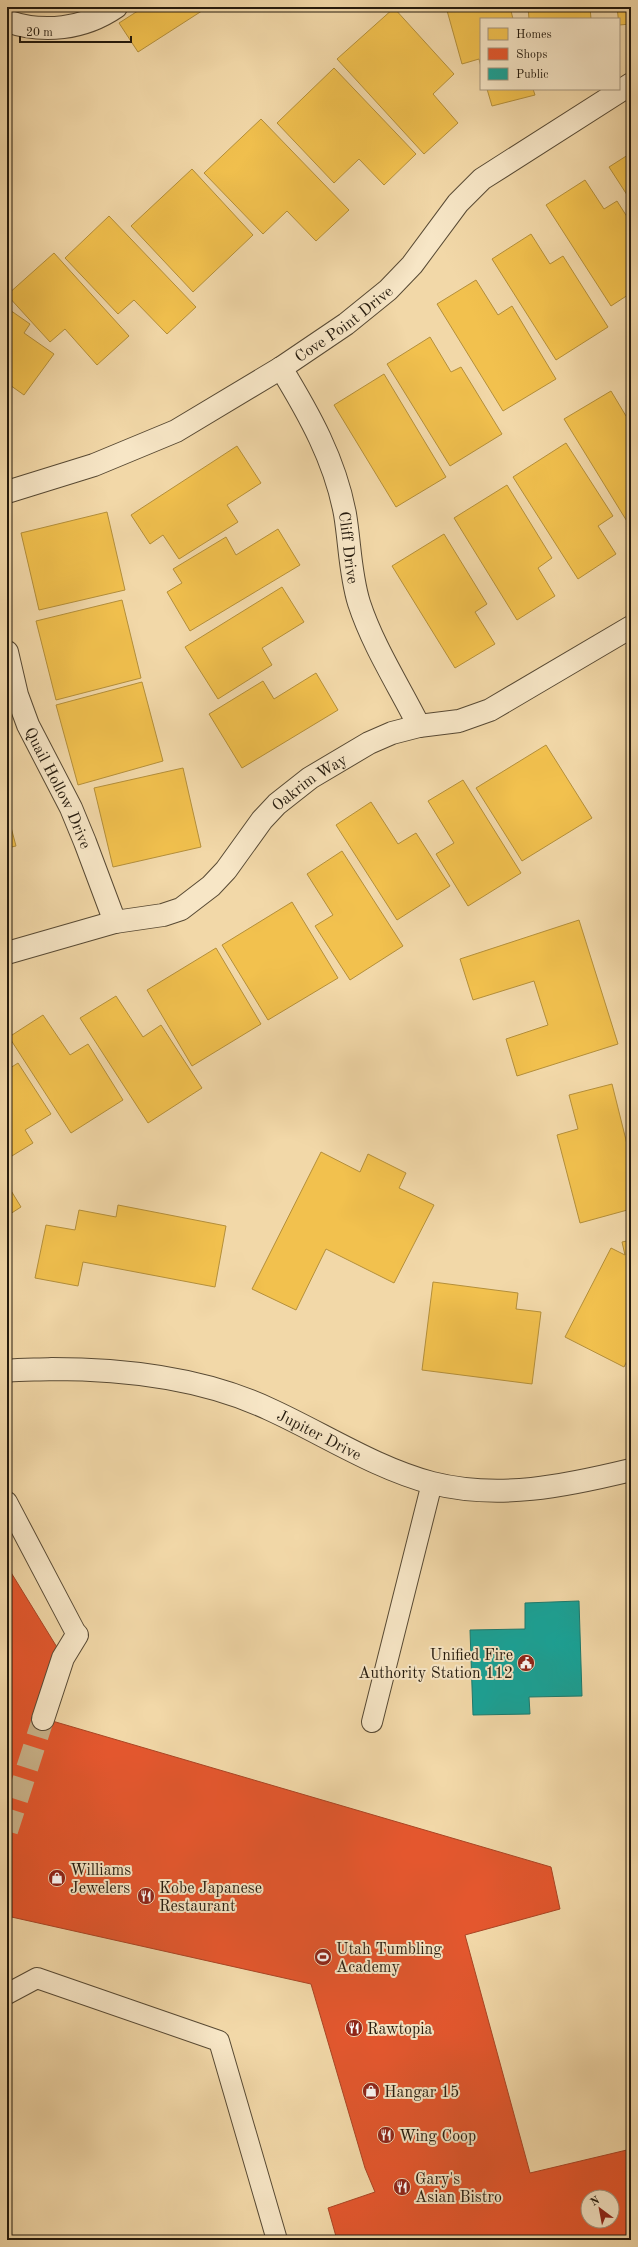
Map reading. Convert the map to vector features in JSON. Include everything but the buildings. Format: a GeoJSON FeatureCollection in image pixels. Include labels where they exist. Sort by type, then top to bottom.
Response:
{"type":"FeatureCollection","features":[{"type":"Feature","properties":{"kind":"street"},"geometry":{"type":"LineString","coordinates":[[7,21],[22,27],[43,30],[66,27],[90,20],[116,7]]}},
{"type":"Feature","properties":{"kind":"street","name":"Cove Point Drive"},"geometry":{"type":"LineString","coordinates":[[7,492],[94,465],[176,431],[281,368],[346,324],[388,290],[412,265],[458,203],[482,179],[631,84]]}},
{"type":"Feature","properties":{"kind":"street","name":"Cliff Drive"},"geometry":{"type":"LineString","coordinates":[[281,368],[306,409],[331,461],[345,514],[354,584],[359,604],[369,629],[419,726]]}},
{"type":"Feature","properties":{"kind":"street","name":"Oakrim Way"},"geometry":{"type":"LineString","coordinates":[[7,954],[114,922],[163,915],[181,909],[196,899],[226,870],[262,820],[310,778],[369,743],[392,733],[419,726],[459,721],[490,710],[631,627]]}},
{"type":"Feature","properties":{"kind":"street","name":"Quail Hollow Drive"},"geometry":{"type":"LineString","coordinates":[[7,652],[17,695],[28,726],[85,842],[114,922]]}},
{"type":"Feature","properties":{"kind":"street","name":"Jupiter Drive"},"geometry":{"type":"LineString","coordinates":[[7,1371],[90,1369],[164,1378],[223,1392],[267,1408],[388,1467],[432,1483],[487,1492],[569,1485],[631,1470]]}},
{"type":"Feature","properties":{"kind":"street"},"geometry":{"type":"LineString","coordinates":[[43,1718],[63,1658],[77,1635]]}},
{"type":"Feature","properties":{"kind":"lane"},"geometry":{"type":"LineString","coordinates":[[372,1722],[432,1483]]}},
{"type":"Feature","properties":{"kind":"lane"},"geometry":{"type":"LineString","coordinates":[[7,1502],[77,1635]]}},
{"type":"Feature","properties":{"kind":"lane"},"geometry":{"type":"LineString","coordinates":[[7,1994],[37,1978],[219,2041],[277,2240]]}},
{"type":"Feature","properties":{"kind":"tunnel"},"geometry":{"type":"LineString","coordinates":[[7,1831],[43,1719]]}},
{"type":"Feature","properties":{"kind":"place","name":"Unified Fire Authority Station 112"},"geometry":{"type":"Point","coordinates":[526,1663]}},
{"type":"Feature","properties":{"kind":"place","name":"Williams Jewelers"},"geometry":{"type":"Point","coordinates":[57,1878]}},
{"type":"Feature","properties":{"kind":"place","name":"Kobe Japanese Restaurant"},"geometry":{"type":"Point","coordinates":[146,1896]}},
{"type":"Feature","properties":{"kind":"place","name":"Utah Tumbling Academy"},"geometry":{"type":"Point","coordinates":[323,1957]}},
{"type":"Feature","properties":{"kind":"place","name":"Rawtopia"},"geometry":{"type":"Point","coordinates":[354,2028]}},
{"type":"Feature","properties":{"kind":"place","name":"Hangar 15"},"geometry":{"type":"Point","coordinates":[371,2091]}},
{"type":"Feature","properties":{"kind":"place","name":"Wing Coop"},"geometry":{"type":"Point","coordinates":[386,2135]}},
{"type":"Feature","properties":{"kind":"place","name":"Gary's Asian Bistro"},"geometry":{"type":"Point","coordinates":[402,2187]}}]}
